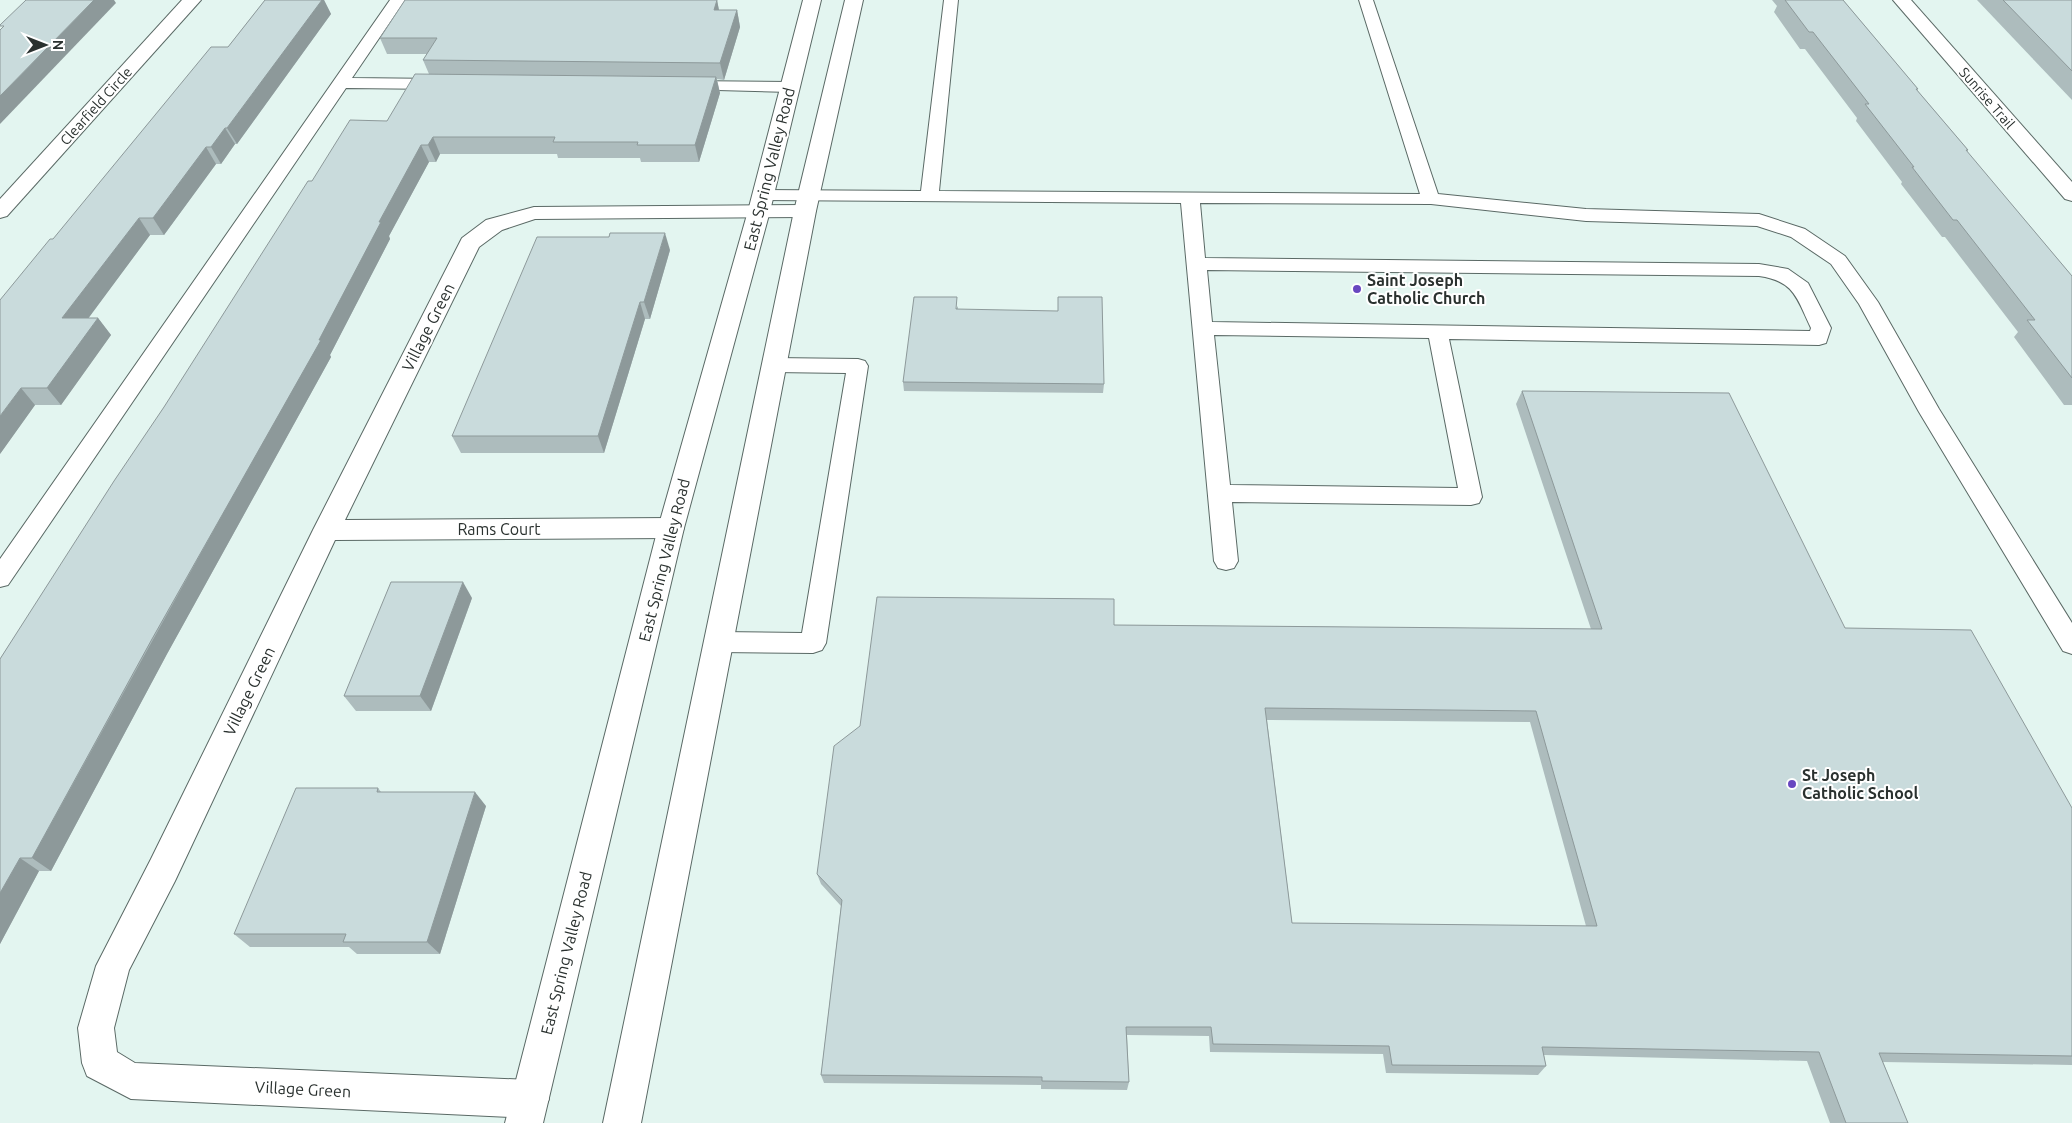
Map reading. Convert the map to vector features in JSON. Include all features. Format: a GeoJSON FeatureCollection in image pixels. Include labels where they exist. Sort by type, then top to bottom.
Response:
{"type":"FeatureCollection","features":[{"type":"Feature","properties":{"kind":"street","name":"Clearfield Circle"},"geometry":{"type":"LineString","coordinates":[[0,212],[192,0]]}},
{"type":"Feature","properties":{"kind":"street","name":"East Spring Valley Road"},"geometry":{"type":"LineString","coordinates":[[527,1111],[671,528],[761,203],[812,0]]}},
{"type":"Feature","properties":{"kind":"street"},"geometry":{"type":"LineString","coordinates":[[622,1123],[807,204],[854,0]]}},
{"type":"Feature","properties":{"kind":"street","name":"Sunrise Trail"},"geometry":{"type":"LineString","coordinates":[[1902,0],[2072,195]]}},
{"type":"Feature","properties":{"kind":"street","name":"Village Green"},"geometry":{"type":"LineString","coordinates":[[527,1111],[130,1081],[100,1064],[96,1028],[113,966],[163,870],[326,530],[470,243],[494,225],[534,213],[761,203],[807,204]]}},
{"type":"Feature","properties":{"kind":"street","name":"Rams Court"},"geometry":{"type":"LineString","coordinates":[[326,530],[671,528]]}},
{"type":"Feature","properties":{"kind":"lane"},"geometry":{"type":"LineString","coordinates":[[0,578],[398,0]]}},
{"type":"Feature","properties":{"kind":"lane"},"geometry":{"type":"LineString","coordinates":[[929,197],[951,0]]}},
{"type":"Feature","properties":{"kind":"lane"},"geometry":{"type":"LineString","coordinates":[[1366,0],[1431,198]]}},
{"type":"Feature","properties":{"kind":"lane"},"geometry":{"type":"LineString","coordinates":[[340,83],[457,84]]}},
{"type":"Feature","properties":{"kind":"lane"},"geometry":{"type":"LineString","coordinates":[[672,86],[790,87]]}},
{"type":"Feature","properties":{"kind":"lane"},"geometry":{"type":"LineString","coordinates":[[807,204],[929,197],[1431,198],[1586,215],[1759,220],[1798,232],[1838,260],[1868,302],[1930,412],[2072,644]]}},
{"type":"Feature","properties":{"kind":"lane"},"geometry":{"type":"LineString","coordinates":[[1190,198],[1226,561]]}},
{"type":"Feature","properties":{"kind":"lane"},"geometry":{"type":"LineString","coordinates":[[1196,264],[1758,270],[1782,273],[1801,287],[1821,328],[1819,338],[1732,335],[1203,328]]}},
{"type":"Feature","properties":{"kind":"lane"},"geometry":{"type":"LineString","coordinates":[[1219,493],[1471,497],[1438,332]]}},
{"type":"Feature","properties":{"kind":"lane"},"geometry":{"type":"LineString","coordinates":[[719,642],[813,643],[858,366],[774,365]]}},
{"type":"Feature","properties":{"kind":"building"},"geometry":{"type":"Polygon","coordinates":[[[26,0],[94,0],[0,96],[0,30],[4,26],[0,25],[26,0]]]}},
{"type":"Feature","properties":{"kind":"building"},"geometry":{"type":"Polygon","coordinates":[[[265,0],[322,0],[227,128],[225,128],[211,147],[206,147],[153,218],[139,218],[62,318],[98,318],[47,388],[21,388],[0,416],[0,300],[50,239],[53,239],[211,47],[228,47],[265,0]]]}},
{"type":"Feature","properties":{"kind":"building"},"geometry":{"type":"Polygon","coordinates":[[[405,0],[717,0],[714,10],[737,10],[720,63],[423,60],[437,38],[380,38],[405,0]]]}},
{"type":"Feature","properties":{"kind":"building"},"geometry":{"type":"Polygon","coordinates":[[[1785,0],[1843,0],[2072,276],[2072,378],[2027,320],[2035,320],[1957,220],[1953,220],[1865,104],[1869,104],[1813,32],[1809,32],[1785,0]]]}},
{"type":"Feature","properties":{"kind":"building"},"geometry":{"type":"Polygon","coordinates":[[[2003,0],[2072,0],[2072,71],[2003,0]]]}},
{"type":"Feature","properties":{"kind":"building"},"geometry":{"type":"Polygon","coordinates":[[[415,74],[716,77],[695,145],[637,145],[638,142],[553,142],[555,137],[433,137],[428,145],[421,145],[379,222],[381,222],[319,340],[321,340],[152,639],[32,858],[20,858],[0,893],[0,659],[308,181],[312,181],[350,120],[387,121],[415,74]]]}},
{"type":"Feature","properties":{"kind":"building"},"geometry":{"type":"Polygon","coordinates":[[[610,233],[665,233],[644,302],[640,302],[598,436],[452,436],[537,237],[609,237],[610,233]]]}},
{"type":"Feature","properties":{"kind":"building"},"geometry":{"type":"Polygon","coordinates":[[[914,297],[957,297],[956,309],[1058,311],[1058,297],[1102,297],[1104,384],[903,382],[914,297]]]}},
{"type":"Feature","properties":{"kind":"building"},"geometry":{"type":"Polygon","coordinates":[[[1522,391],[1729,393],[1845,628],[1971,630],[2072,808],[2072,1056],[1879,1053],[1908,1123],[1846,1123],[1819,1052],[1542,1047],[1546,1066],[1392,1065],[1389,1046],[1213,1044],[1211,1027],[1126,1027],[1129,1082],[1042,1081],[1042,1077],[821,1075],[842,900],[817,874],[834,746],[860,726],[877,597],[1114,599],[1114,625],[1602,629],[1522,391]],[[1265,708],[1292,923],[1597,926],[1536,711],[1265,708]]]}},
{"type":"Feature","properties":{"kind":"building"},"geometry":{"type":"Polygon","coordinates":[[[391,582],[463,582],[420,696],[344,696],[391,582]]]}},
{"type":"Feature","properties":{"kind":"building"},"geometry":{"type":"Polygon","coordinates":[[[296,788],[378,788],[377,792],[475,792],[427,942],[343,942],[346,934],[234,934],[296,788]]]}},
{"type":"Feature","properties":{"kind":"place","name":"Saint Joseph Catholic Church"},"geometry":{"type":"Point","coordinates":[1357,289]}},
{"type":"Feature","properties":{"kind":"place","name":"St Joseph Catholic School"},"geometry":{"type":"Point","coordinates":[1792,784]}}]}
